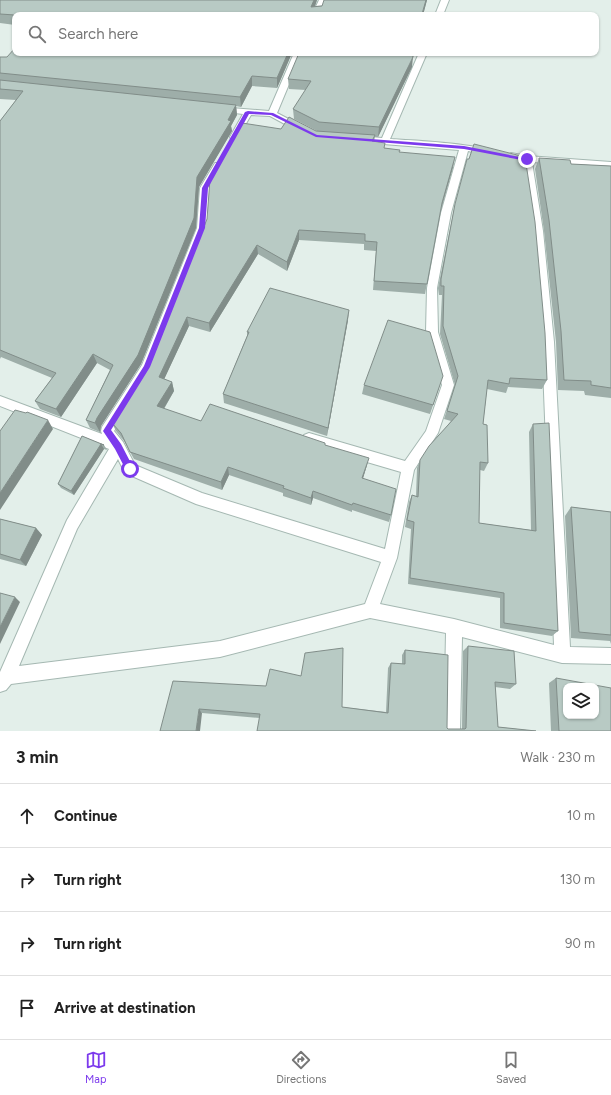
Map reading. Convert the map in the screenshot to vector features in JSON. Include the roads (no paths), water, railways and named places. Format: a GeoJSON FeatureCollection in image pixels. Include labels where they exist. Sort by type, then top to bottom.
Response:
{"type":"FeatureCollection","features":[{"type":"Feature","properties":{"kind":"street"},"geometry":{"type":"LineString","coordinates":[[317,12],[323,0]]}},
{"type":"Feature","properties":{"kind":"street"},"geometry":{"type":"LineString","coordinates":[[440,12],[445,0]]}},
{"type":"Feature","properties":{"kind":"street"},"geometry":{"type":"LineString","coordinates":[[272,114],[297,56]]}},
{"type":"Feature","properties":{"kind":"street"},"geometry":{"type":"LineString","coordinates":[[385,141],[422,56]]}},
{"type":"Feature","properties":{"kind":"street"},"geometry":{"type":"LineString","coordinates":[[209,108],[272,114],[310,133]]}},
{"type":"Feature","properties":{"kind":"street"},"geometry":{"type":"LineString","coordinates":[[248,112],[205,188],[202,228],[147,367],[107,431],[118,446],[130,469],[202,499],[390,558]]}},
{"type":"Feature","properties":{"kind":"street"},"geometry":{"type":"LineString","coordinates":[[347,138],[464,148],[527,159],[611,166]]}},
{"type":"Feature","properties":{"kind":"street"},"geometry":{"type":"LineString","coordinates":[[370,610],[390,558],[408,468],[432,432],[448,384],[432,332],[432,288],[446,213],[464,148]]}},
{"type":"Feature","properties":{"kind":"street"},"geometry":{"type":"LineString","coordinates":[[527,159],[538,231],[548,342],[562,655]]}},
{"type":"Feature","properties":{"kind":"street"},"geometry":{"type":"LineString","coordinates":[[0,401],[118,446]]}},
{"type":"Feature","properties":{"kind":"street"},"geometry":{"type":"LineString","coordinates":[[300,436],[408,468]]}},
{"type":"Feature","properties":{"kind":"street"},"geometry":{"type":"LineString","coordinates":[[3,680],[72,525],[118,446]]}},
{"type":"Feature","properties":{"kind":"street"},"geometry":{"type":"LineString","coordinates":[[3,680],[220,649],[370,610],[454,628],[562,655],[611,656]]}},
{"type":"Feature","properties":{"kind":"street"},"geometry":{"type":"LineString","coordinates":[[452,731],[454,628]]}}]}
